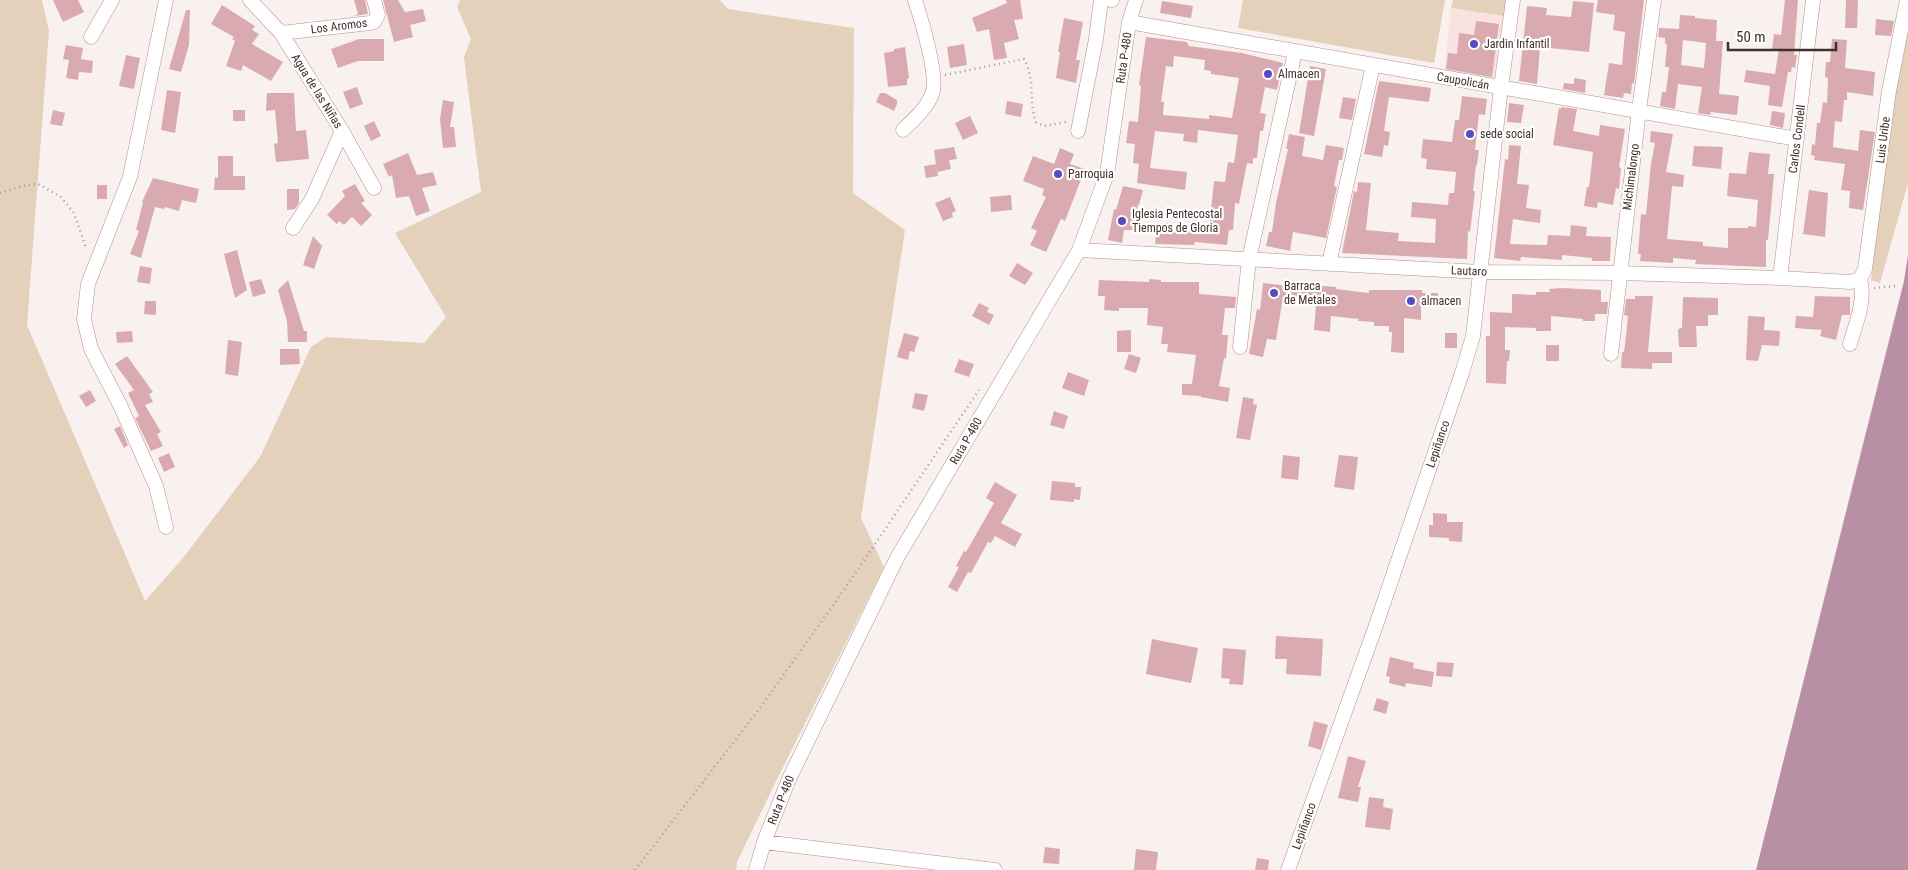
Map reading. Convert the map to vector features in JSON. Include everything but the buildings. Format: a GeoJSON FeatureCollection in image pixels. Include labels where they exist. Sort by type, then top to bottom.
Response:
{"type":"FeatureCollection","features":[{"type":"Feature","properties":{"kind":"street"},"geometry":{"type":"LineString","coordinates":[[91,37],[112,0]]}},
{"type":"Feature","properties":{"kind":"street"},"geometry":{"type":"LineString","coordinates":[[166,0],[130,177],[88,284],[84,319],[91,349],[120,405],[156,486],[166,527]]}},
{"type":"Feature","properties":{"kind":"street","name":"Agua de las Niñas"},"geometry":{"type":"LineString","coordinates":[[250,0],[281,33],[342,131],[374,188]]}},
{"type":"Feature","properties":{"kind":"street","name":"Los Aromos"},"geometry":{"type":"LineString","coordinates":[[281,33],[374,22],[378,15],[374,0]]}},
{"type":"Feature","properties":{"kind":"street"},"geometry":{"type":"LineString","coordinates":[[904,130],[925,106],[932,96],[935,87],[915,0]]}},
{"type":"Feature","properties":{"kind":"street"},"geometry":{"type":"LineString","coordinates":[[1079,125],[1096,39],[1100,0]]}},
{"type":"Feature","properties":{"kind":"street","name":"Ruta P-480"},"geometry":{"type":"LineString","coordinates":[[756,870],[764,842],[789,779],[897,558],[1079,250],[1107,174],[1129,22],[1136,0]]}},
{"type":"Feature","properties":{"kind":"street","name":"Lepiñanco"},"geometry":{"type":"LineString","coordinates":[[1288,870],[1374,631],[1473,336],[1501,87],[1513,0]]}},
{"type":"Feature","properties":{"kind":"street","name":"Michimalongo"},"geometry":{"type":"LineString","coordinates":[[1611,354],[1639,110],[1654,0]]}},
{"type":"Feature","properties":{"kind":"street","name":"Carlos Condell"},"geometry":{"type":"LineString","coordinates":[[1780,278],[1813,0]]}},
{"type":"Feature","properties":{"kind":"street","name":"Luis Uribe"},"geometry":{"type":"LineString","coordinates":[[1850,344],[1862,298],[1861,284],[1865,269],[1888,91],[1908,0]]}},
{"type":"Feature","properties":{"kind":"street","name":"Caupolicán"},"geometry":{"type":"LineString","coordinates":[[1129,22],[1797,139]]}},
{"type":"Feature","properties":{"kind":"street"},"geometry":{"type":"LineString","coordinates":[[1240,347],[1249,259],[1295,52]]}},
{"type":"Feature","properties":{"kind":"street"},"geometry":{"type":"LineString","coordinates":[[1329,264],[1373,65]]}},
{"type":"Feature","properties":{"kind":"street"},"geometry":{"type":"LineString","coordinates":[[293,228],[312,199],[342,131]]}},
{"type":"Feature","properties":{"kind":"street","name":"Lautaro"},"geometry":{"type":"LineString","coordinates":[[1079,250],[1481,272],[1620,273],[1780,278],[1861,284]]}},
{"type":"Feature","properties":{"kind":"street"},"geometry":{"type":"LineString","coordinates":[[764,842],[995,870]]}},
{"type":"Feature","properties":{"kind":"path"},"geometry":{"type":"LineString","coordinates":[[934,77],[1024,59],[1030,71],[1033,114],[1036,122],[1044,126],[1079,125]]}},
{"type":"Feature","properties":{"kind":"path"},"geometry":{"type":"LineString","coordinates":[[0,193],[22,186],[38,184],[61,197],[74,214],[87,251]]}},
{"type":"Feature","properties":{"kind":"path"},"geometry":{"type":"LineString","coordinates":[[1861,284],[1897,286]]}},
{"type":"Feature","properties":{"kind":"path"},"geometry":{"type":"LineString","coordinates":[[635,870],[764,704],[848,584],[980,387]]}},
{"type":"Feature","properties":{"kind":"shaded area"},"geometry":{"type":"Polygon","coordinates":[[[0,0],[42,0],[49,31],[27,325],[145,601],[183,558],[260,457],[311,347],[326,337],[424,343],[446,317],[395,233],[481,192],[464,57],[471,39],[457,7],[460,0],[720,0],[728,9],[854,28],[853,193],[905,230],[861,518],[884,567],[777,779],[737,862],[736,870],[0,870],[0,0]]]}},
{"type":"Feature","properties":{"kind":"shaded area"},"geometry":{"type":"Polygon","coordinates":[[[1243,0],[1445,0],[1434,63],[1238,28],[1243,0]]]}},
{"type":"Feature","properties":{"kind":"shaded area"},"geometry":{"type":"Polygon","coordinates":[[[1453,0],[1506,0],[1504,16],[1451,8],[1453,0]]]}},
{"type":"Feature","properties":{"kind":"shaded area","name":"Jardin Infantil"},"geometry":{"type":"Polygon","coordinates":[[[1451,8],[1504,16],[1496,82],[1444,73],[1451,8]]]}},
{"type":"Feature","properties":{"kind":"shaded area"},"geometry":{"type":"Polygon","coordinates":[[[1908,22],[1908,183],[1880,283],[1871,280],[1893,96],[1908,22]]]}},
{"type":"Feature","properties":{"kind":"shaded area"},"geometry":{"type":"Polygon","coordinates":[[[1908,255],[1908,870],[1756,870],[1904,281],[1908,255]]]}},
{"type":"Feature","properties":{"kind":"place","name":"Jardin Infantil"},"geometry":{"type":"Point","coordinates":[1474,44]}},
{"type":"Feature","properties":{"kind":"place","name":"Almacen"},"geometry":{"type":"Point","coordinates":[1268,74]}},
{"type":"Feature","properties":{"kind":"place","name":"sede social"},"geometry":{"type":"Point","coordinates":[1470,134]}},
{"type":"Feature","properties":{"kind":"place","name":"Parroquia"},"geometry":{"type":"Point","coordinates":[1058,174]}},
{"type":"Feature","properties":{"kind":"place","name":"Iglesia Pentecostal Tiempos de Gloria"},"geometry":{"type":"Point","coordinates":[1122,221]}},
{"type":"Feature","properties":{"kind":"place","name":"Barraca de Metales"},"geometry":{"type":"Point","coordinates":[1274,293]}},
{"type":"Feature","properties":{"kind":"place","name":"almacen"},"geometry":{"type":"Point","coordinates":[1411,301]}}]}
